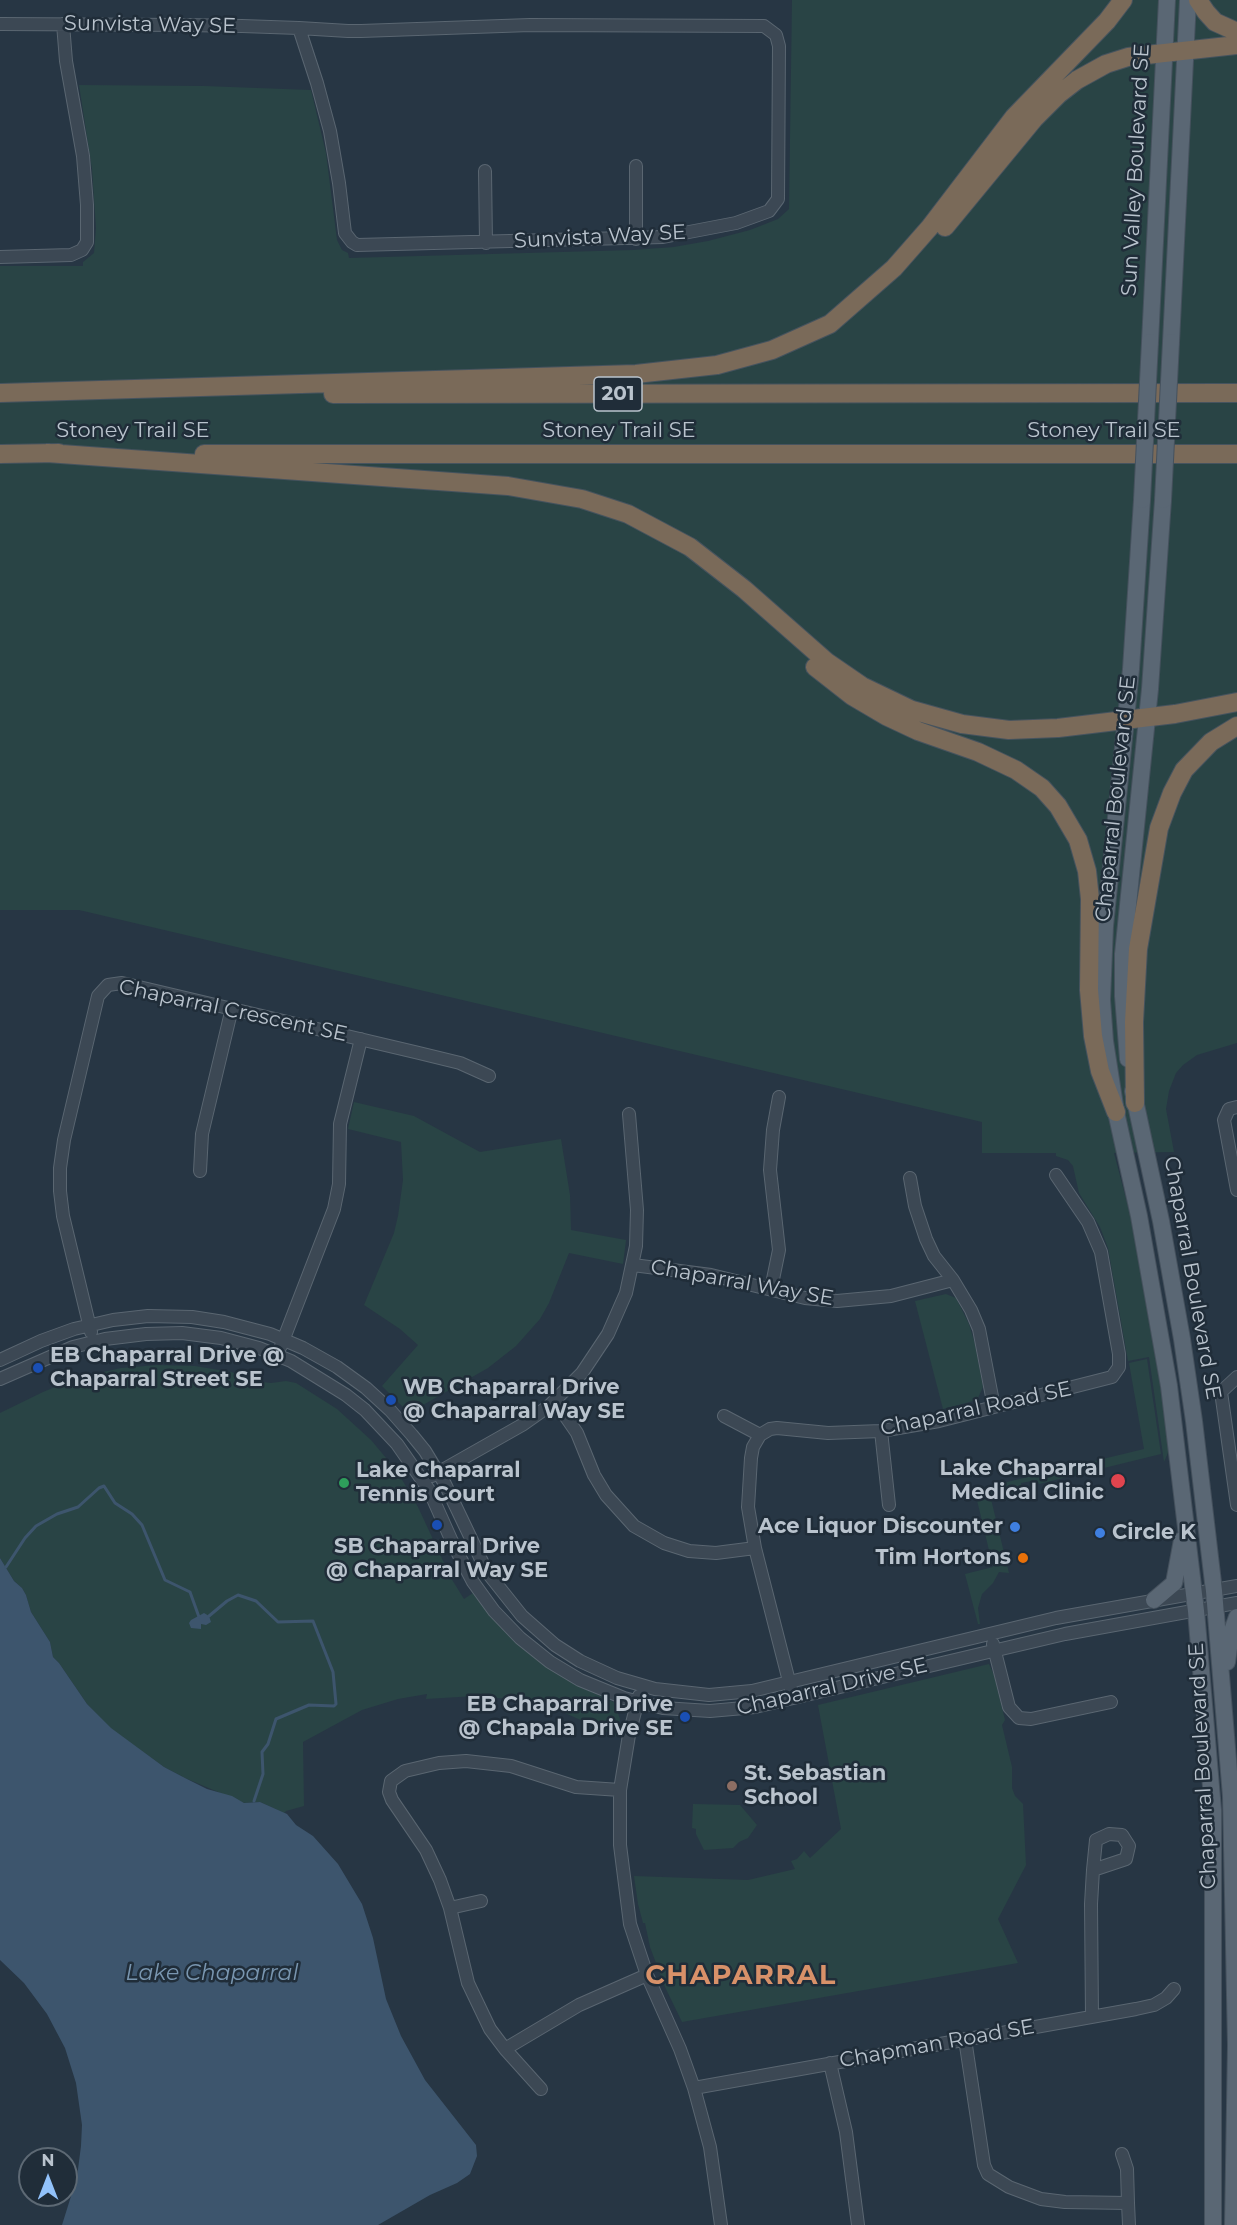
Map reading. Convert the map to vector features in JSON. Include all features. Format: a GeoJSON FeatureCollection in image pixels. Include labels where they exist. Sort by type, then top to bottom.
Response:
{"type":"FeatureCollection","features":[{"type":"Feature","properties":{"kind":"highway"},"geometry":{"type":"LineString","coordinates":[[830,324],[900,261],[930,227],[1014,117],[1101,27],[1123,0]]}},
{"type":"Feature","properties":{"kind":"highway"},"geometry":{"type":"LineString","coordinates":[[1198,0],[1215,22],[1237,32]]}},
{"type":"Feature","properties":{"kind":"highway"},"geometry":{"type":"LineString","coordinates":[[0,394],[669,372],[717,365],[752,356],[792,342],[830,324],[881,290],[917,257],[1034,119],[1065,89],[1092,71],[1118,59],[1165,51],[1237,45]]}},
{"type":"Feature","properties":{"kind":"highway","name":"Stoney Trail SE"},"geometry":{"type":"LineString","coordinates":[[0,394],[1237,393]]}},
{"type":"Feature","properties":{"kind":"highway"},"geometry":{"type":"LineString","coordinates":[[47,453],[508,486],[582,499],[628,514],[675,537],[744,589],[837,669],[881,696],[912,710],[962,724],[1009,730],[1058,728],[1148,717],[1237,702]]}},
{"type":"Feature","properties":{"kind":"highway","name":"Stoney Trail SE"},"geometry":{"type":"LineString","coordinates":[[0,454],[1237,454]]}},
{"type":"Feature","properties":{"kind":"highway"},"geometry":{"type":"LineString","coordinates":[[700,554],[812,664],[845,691],[903,724],[978,752],[1016,770],[1035,782],[1059,806],[1078,840],[1086,871],[1089,899],[1089,990],[1093,1036],[1100,1071],[1116,1112]]}},
{"type":"Feature","properties":{"kind":"highway"},"geometry":{"type":"LineString","coordinates":[[1135,1103],[1134,1022],[1138,949],[1159,828],[1172,793],[1184,770],[1211,742],[1237,726]]}},
{"type":"Feature","properties":{"kind":"main road","name":"Sun Valley Boulevard SE"},"geometry":{"type":"LineString","coordinates":[[1150,342],[1167,0]]}},
{"type":"Feature","properties":{"kind":"main road","name":"Sun Valley Boulevard SE"},"geometry":{"type":"LineString","coordinates":[[1171,342],[1188,0]]}},
{"type":"Feature","properties":{"kind":"main road","name":"Chaparral Boulevard SE"},"geometry":{"type":"LineString","coordinates":[[1150,342],[1127,720],[1103,957],[1105,1041],[1116,1112],[1151,1277],[1169,1386],[1195,1603],[1213,1810],[1213,2225]]}},
{"type":"Feature","properties":{"kind":"main road","name":"Chaparral Boulevard SE"},"geometry":{"type":"LineString","coordinates":[[1171,342],[1148,717],[1122,969],[1125,1032],[1135,1103],[1161,1221],[1194,1422],[1223,1699],[1231,1796],[1236,2045],[1233,2225]]}},
{"type":"Feature","properties":{"kind":"main road"},"geometry":{"type":"LineString","coordinates":[[1154,1600],[1171,1588],[1176,1578],[1186,1519]]}},
{"type":"Feature","properties":{"kind":"main road"},"geometry":{"type":"LineString","coordinates":[[1223,1699],[1231,1634],[1237,1617]]}},
{"type":"Feature","properties":{"kind":"street","name":"Sunvista Way SE"},"geometry":{"type":"LineString","coordinates":[[0,24],[184,25],[299,28],[361,31],[530,25],[759,25],[769,28],[776,35],[779,46],[778,191],[775,204],[762,214],[728,225],[686,234],[636,239],[362,246],[348,238],[345,233],[330,130],[299,28]]}},
{"type":"Feature","properties":{"kind":"street"},"geometry":{"type":"LineString","coordinates":[[0,257],[71,255],[82,250],[87,242],[83,156],[65,53],[63,24]]}},
{"type":"Feature","properties":{"kind":"street"},"geometry":{"type":"LineString","coordinates":[[636,166],[636,239]]}},
{"type":"Feature","properties":{"kind":"street"},"geometry":{"type":"LineString","coordinates":[[485,171],[486,243]]}},
{"type":"Feature","properties":{"kind":"street","name":"Chaparral Crescent SE"},"geometry":{"type":"LineString","coordinates":[[93,1341],[63,1216],[60,1168],[66,1132],[98,996],[108,985],[122,983],[361,1039],[340,1124],[339,1177],[334,1209],[277,1355]]}},
{"type":"Feature","properties":{"kind":"street"},"geometry":{"type":"LineString","coordinates":[[200,1171],[202,1134],[232,1008]]}},
{"type":"Feature","properties":{"kind":"street"},"geometry":{"type":"LineString","coordinates":[[361,1039],[460,1063],[489,1076]]}},
{"type":"Feature","properties":{"kind":"street"},"geometry":{"type":"LineString","coordinates":[[771,1289],[779,1251],[770,1170],[773,1130],[779,1097]]}},
{"type":"Feature","properties":{"kind":"street"},"geometry":{"type":"LineString","coordinates":[[1237,1107],[1229,1109],[1224,1120],[1237,1190]]}},
{"type":"Feature","properties":{"kind":"street"},"geometry":{"type":"LineString","coordinates":[[629,1114],[637,1210],[633,1265]]}},
{"type":"Feature","properties":{"kind":"street","name":"Chaparral Road SE"},"geometry":{"type":"LineString","coordinates":[[760,1435],[777,1428],[828,1433],[881,1431],[939,1421],[1112,1377],[1118,1370],[1119,1354],[1106,1273],[1098,1245],[1082,1212],[1056,1174]]}},
{"type":"Feature","properties":{"kind":"street"},"geometry":{"type":"LineString","coordinates":[[910,1178],[915,1206],[926,1239],[934,1256],[953,1280],[971,1310],[979,1329],[994,1407]]}},
{"type":"Feature","properties":{"kind":"street","name":"Chaparral Way SE"},"geometry":{"type":"LineString","coordinates":[[424,1482],[522,1425],[555,1401],[582,1373],[608,1334],[621,1305],[633,1265],[711,1275],[805,1298],[853,1300],[891,1296],[953,1280]]}},
{"type":"Feature","properties":{"kind":"street","name":"Chaparral Drive SE"},"geometry":{"type":"LineString","coordinates":[[0,1360],[50,1337],[89,1325],[136,1317],[192,1317],[244,1326],[283,1339],[327,1361],[376,1396],[412,1434],[438,1473],[480,1561],[492,1580],[514,1608],[547,1639],[600,1671],[642,1686],[666,1691],[709,1695],[752,1691],[1072,1615],[1154,1600],[1195,1603]]}},
{"type":"Feature","properties":{"kind":"street","name":"Chaparral Drive SE"},"geometry":{"type":"LineString","coordinates":[[0,1379],[56,1353],[93,1341],[136,1334],[182,1333],[231,1341],[277,1355],[321,1377],[365,1410],[397,1444],[424,1482],[469,1576],[488,1603],[511,1629],[540,1654],[570,1674],[601,1689],[638,1702],[673,1709],[739,1710],[794,1699],[1214,1599]]}},
{"type":"Feature","properties":{"kind":"street"},"geometry":{"type":"LineString","coordinates":[[1237,1377],[1221,1392],[1237,1505]]}},
{"type":"Feature","properties":{"kind":"street"},"geometry":{"type":"LineString","coordinates":[[555,1401],[577,1433],[594,1475],[606,1495],[633,1526],[664,1543],[689,1551],[716,1553],[755,1548]]}},
{"type":"Feature","properties":{"kind":"street"},"geometry":{"type":"LineString","coordinates":[[724,1416],[760,1435],[753,1447],[751,1458],[748,1492],[750,1528],[794,1699]]}},
{"type":"Feature","properties":{"kind":"street"},"geometry":{"type":"LineString","coordinates":[[881,1431],[889,1505]]}},
{"type":"Feature","properties":{"kind":"street"},"geometry":{"type":"LineString","coordinates":[[1214,1599],[1237,1586]]}},
{"type":"Feature","properties":{"kind":"street"},"geometry":{"type":"LineString","coordinates":[[1214,1599],[1237,1604]]}},
{"type":"Feature","properties":{"kind":"street"},"geometry":{"type":"LineString","coordinates":[[990,1634],[1009,1707],[1019,1718],[1031,1719],[1111,1702]]}},
{"type":"Feature","properties":{"kind":"street"},"geometry":{"type":"LineString","coordinates":[[642,1686],[626,1748],[620,1790],[620,1845],[630,1924],[647,1975],[680,2049],[694,2088],[710,2147],[721,2225]]}},
{"type":"Feature","properties":{"kind":"street"},"geometry":{"type":"LineString","coordinates":[[541,2089],[490,2029],[468,1983],[450,1908],[440,1880],[426,1850],[389,1795],[390,1784],[405,1771],[439,1763],[485,1762],[519,1768],[576,1786],[620,1790]]}},
{"type":"Feature","properties":{"kind":"street"},"geometry":{"type":"LineString","coordinates":[[1092,2017],[1093,1870]]}},
{"type":"Feature","properties":{"kind":"street"},"geometry":{"type":"LineString","coordinates":[[450,1908],[481,1901]]}},
{"type":"Feature","properties":{"kind":"street"},"geometry":{"type":"LineString","coordinates":[[505,2049],[579,2005],[647,1975]]}},
{"type":"Feature","properties":{"kind":"street","name":"Chapman Road SE"},"geometry":{"type":"LineString","coordinates":[[694,2088],[1154,2005],[1166,1998],[1174,1989]]}},
{"type":"Feature","properties":{"kind":"street"},"geometry":{"type":"LineString","coordinates":[[965,2039],[984,2165],[991,2177],[1017,2190],[1050,2200],[1128,2203]]}},
{"type":"Feature","properties":{"kind":"street"},"geometry":{"type":"LineString","coordinates":[[830,2063],[846,2132],[858,2225]]}},
{"type":"Feature","properties":{"kind":"street"},"geometry":{"type":"LineString","coordinates":[[1122,2154],[1127,2169],[1129,2225]]}},
{"type":"Feature","properties":{"kind":"green space"},"geometry":{"type":"Polygon","coordinates":[[[792,0],[1237,0],[1237,1043],[1197,1055],[1176,1073],[1169,1091],[1166,1109],[1174,1152],[1114,1153],[1136,1237],[1151,1320],[1170,1448],[1164,1462],[1149,1357],[1128,1361],[1108,1248],[1100,1227],[1079,1193],[1073,1166],[1068,1160],[1056,1156],[1056,1153],[982,1153],[982,1122],[79,910],[0,910],[0,266],[83,266],[83,262],[94,253],[96,228],[92,169],[79,85],[311,90],[326,153],[337,240],[342,250],[348,253],[349,258],[674,247],[750,230],[778,219],[789,209],[792,0]]]}},
{"type":"Feature","properties":{"kind":"green space"},"geometry":{"type":"Polygon","coordinates":[[[354,1102],[414,1116],[480,1152],[561,1139],[570,1195],[571,1230],[626,1240],[623,1264],[569,1253],[549,1303],[540,1319],[516,1346],[488,1368],[409,1413],[382,1386],[418,1345],[400,1329],[364,1305],[394,1233],[398,1216],[403,1180],[401,1142],[348,1129],[354,1102]]]}},
{"type":"Feature","properties":{"kind":"green space"},"geometry":{"type":"Polygon","coordinates":[[[946,1294],[956,1298],[969,1324],[983,1387],[977,1400],[943,1409],[915,1301],[946,1294]]]}},
{"type":"Feature","properties":{"kind":"green space"},"geometry":{"type":"Polygon","coordinates":[[[1147,1359],[1161,1454],[1039,1484],[1037,1480],[1021,1483],[1022,1488],[1016,1490],[1017,1493],[991,1499],[1009,1573],[999,1572],[993,1583],[982,1594],[978,1608],[980,1624],[978,1624],[965,1574],[993,1567],[975,1492],[978,1489],[1144,1449],[1129,1363],[1147,1359]]]}},
{"type":"Feature","properties":{"kind":"green space"},"geometry":{"type":"Polygon","coordinates":[[[157,1365],[195,1366],[231,1372],[263,1382],[296,1383],[337,1409],[371,1440],[397,1471],[418,1507],[451,1578],[464,1599],[473,1593],[503,1629],[535,1658],[576,1685],[618,1704],[616,1707],[620,1719],[616,1736],[565,1713],[520,1700],[475,1696],[426,1699],[427,1694],[398,1699],[362,1710],[303,1742],[304,1806],[284,1813],[260,1802],[244,1803],[185,1778],[164,1767],[111,1729],[87,1704],[53,1657],[50,1642],[31,1612],[26,1595],[0,1558],[0,1413],[77,1378],[121,1368],[157,1365]]]}},
{"type":"Feature","properties":{"kind":"green space"},"geometry":{"type":"Polygon","coordinates":[[[989,1664],[1005,1720],[1002,1725],[1012,1767],[1012,1788],[1015,1796],[1023,1804],[1026,1865],[998,1919],[1018,1963],[682,2022],[665,1987],[650,1947],[638,1904],[634,1876],[748,1880],[795,1869],[791,1861],[797,1859],[804,1851],[810,1858],[841,1829],[818,1705],[989,1664]]]}},
{"type":"Feature","properties":{"kind":"green space"},"geometry":{"type":"Polygon","coordinates":[[[693,1804],[740,1805],[757,1825],[748,1838],[733,1848],[704,1850],[696,1829],[692,1828],[693,1804]]]}},
{"type":"Feature","properties":{"kind":"water","name":"Lake Chaparral"},"geometry":{"type":"Polygon","coordinates":[[[0,1558],[26,1595],[31,1612],[50,1642],[53,1657],[87,1704],[111,1728],[164,1767],[207,1789],[232,1796],[244,1803],[260,1802],[287,1814],[296,1825],[313,1836],[338,1864],[362,1904],[373,1938],[386,1999],[401,2036],[425,2080],[476,2145],[477,2156],[470,2174],[378,2225],[62,2225],[68,2207],[78,2207],[78,2169],[82,2125],[76,2083],[65,2048],[47,2014],[24,1983],[0,1960],[0,1558]]]}},
{"type":"Feature","properties":{"kind":"water"},"geometry":{"type":"Polygon","coordinates":[[[204,1613],[209,1616],[211,1622],[206,1625],[201,1624],[201,1629],[191,1628],[189,1623],[191,1620],[204,1613]]]}},
{"type":"Feature","properties":{"kind":"waterway"},"geometry":{"type":"LineString","coordinates":[[6,1567],[36,1526],[57,1514],[78,1507],[104,1486],[115,1503],[132,1514],[142,1525],[165,1580],[190,1592],[199,1617]]}},
{"type":"Feature","properties":{"kind":"waterway"},"geometry":{"type":"LineString","coordinates":[[209,1616],[238,1595],[256,1601],[278,1622],[313,1621],[333,1672],[336,1704],[334,1706],[309,1705],[276,1719],[268,1744],[262,1752],[263,1774],[254,1801]]}},
{"type":"Feature","properties":{"kind":"place","name":"EB Chaparral Drive @ Chaparral Street SE"},"geometry":{"type":"Point","coordinates":[38,1368]}},
{"type":"Feature","properties":{"kind":"place","name":"WB Chaparral Drive @ Chaparral Way SE"},"geometry":{"type":"Point","coordinates":[391,1400]}},
{"type":"Feature","properties":{"kind":"place","name":"Lake Chaparral Medical Clinic"},"geometry":{"type":"Point","coordinates":[1118,1481]}},
{"type":"Feature","properties":{"kind":"place","name":"Lake Chaparral Tennis Court"},"geometry":{"type":"Point","coordinates":[344,1483]}},
{"type":"Feature","properties":{"kind":"place","name":"SB Chaparral Drive @ Chaparral Way SE"},"geometry":{"type":"Point","coordinates":[437,1525]}},
{"type":"Feature","properties":{"kind":"place","name":"Ace Liquor Discounter"},"geometry":{"type":"Point","coordinates":[1015,1527]}},
{"type":"Feature","properties":{"kind":"place","name":"Circle K"},"geometry":{"type":"Point","coordinates":[1100,1533]}},
{"type":"Feature","properties":{"kind":"place","name":"Tim Hortons"},"geometry":{"type":"Point","coordinates":[1023,1558]}},
{"type":"Feature","properties":{"kind":"place","name":"EB Chaparral Drive @ Chapala Drive SE"},"geometry":{"type":"Point","coordinates":[685,1717]}},
{"type":"Feature","properties":{"kind":"place","name":"St. Sebastian School"},"geometry":{"type":"Point","coordinates":[732,1786]}},
{"type":"Feature","properties":{"kind":"district","name":"CHAPARRAL"},"geometry":{"type":"Point","coordinates":[741,1976]}}]}
